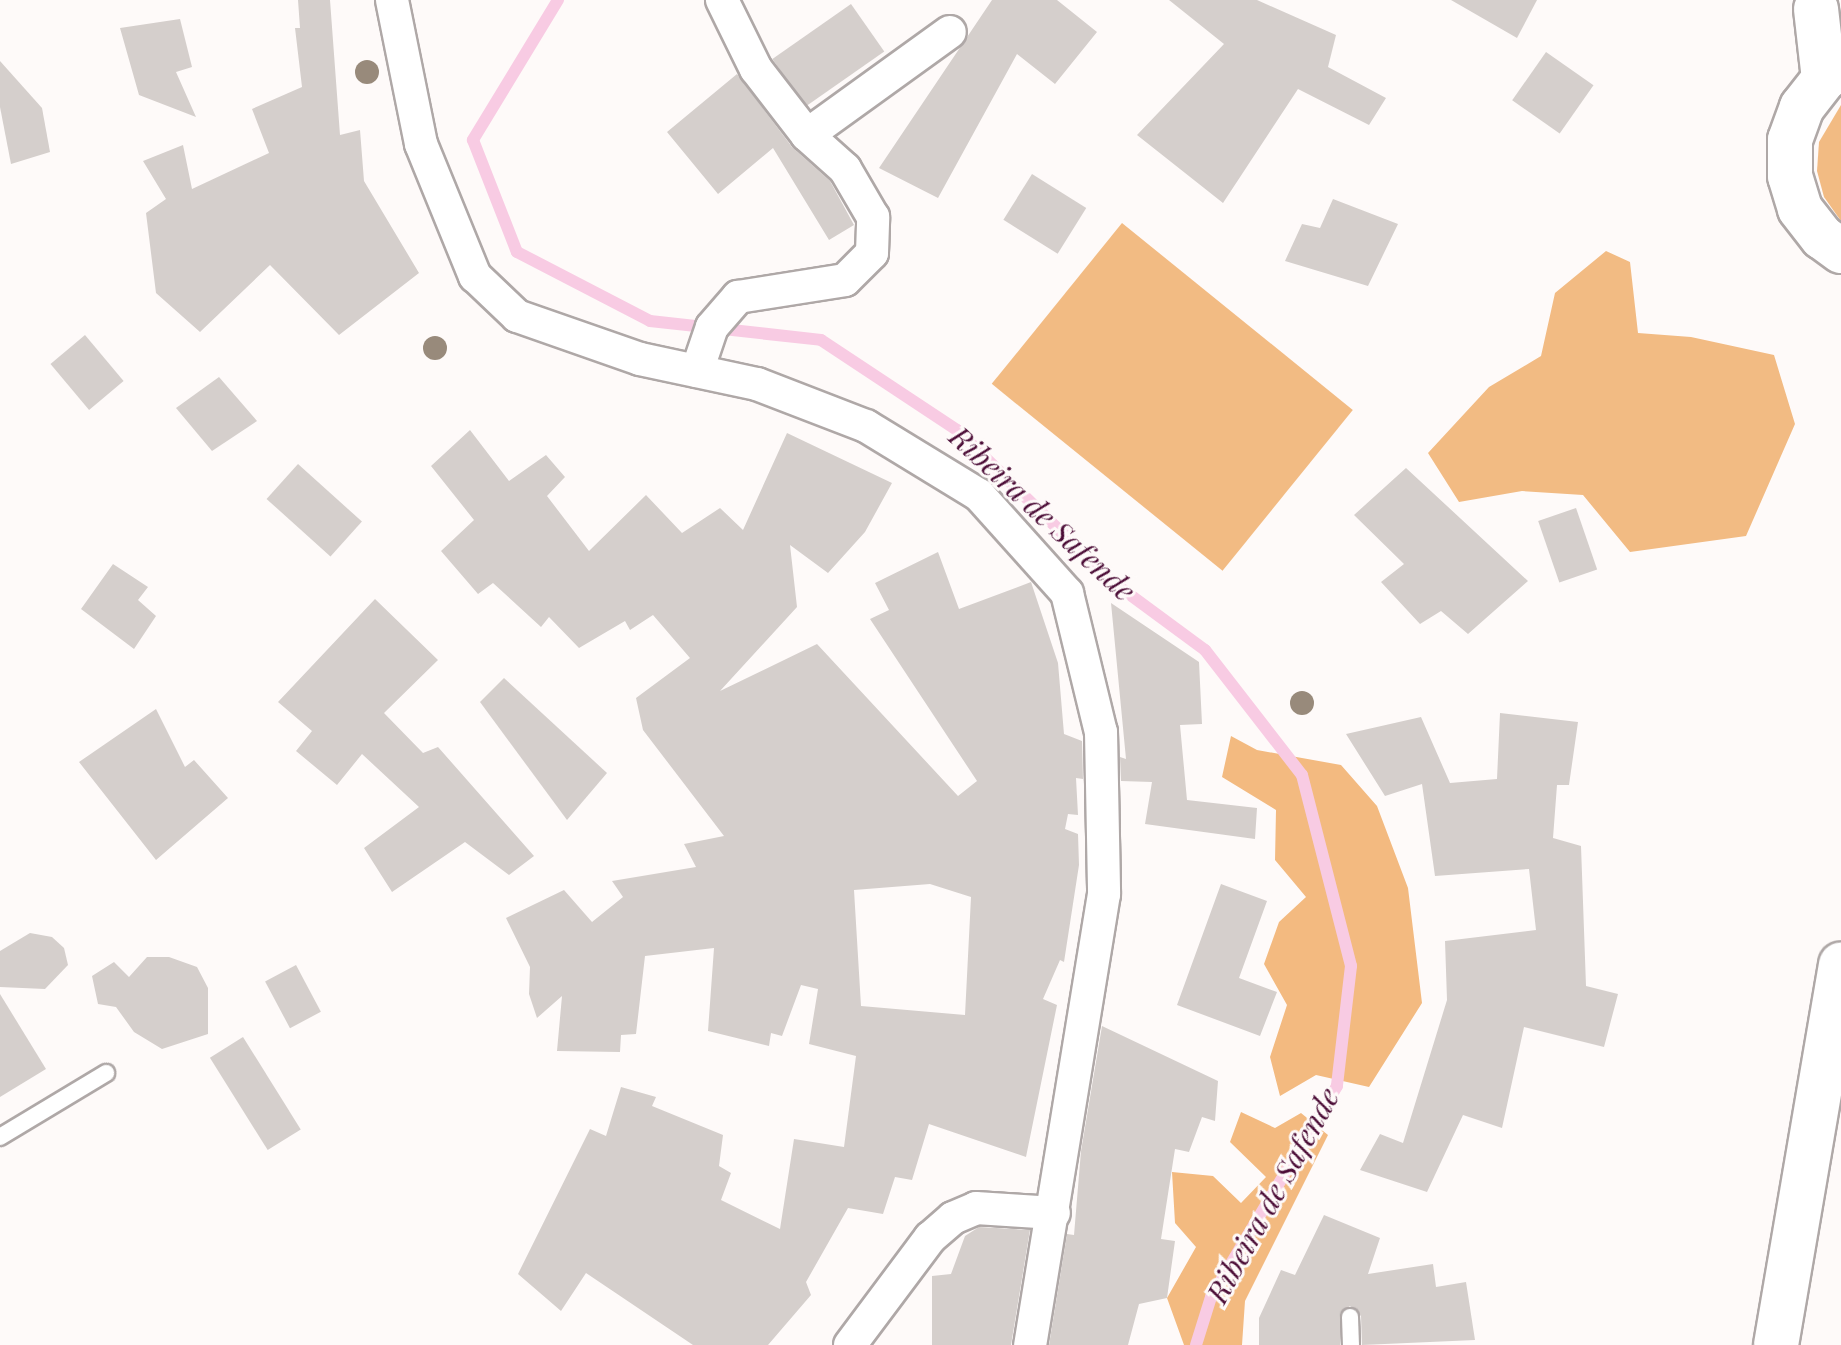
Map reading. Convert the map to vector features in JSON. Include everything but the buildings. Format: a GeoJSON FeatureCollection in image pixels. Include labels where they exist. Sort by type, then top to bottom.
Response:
{"type":"FeatureCollection","features":[{"type":"Feature","properties":{"kind":"main road"},"geometry":{"type":"LineString","coordinates":[[1822,11],[1832,73],[1802,107],[1790,140],[1790,176],[1800,209],[1822,237],[1841,251]]}},
{"type":"Feature","properties":{"kind":"main road"},"geometry":{"type":"LineString","coordinates":[[1776,1345],[1841,965]]}},
{"type":"Feature","properties":{"kind":"street"},"geometry":{"type":"LineString","coordinates":[[392,0],[421,144],[475,276],[517,316],[640,359],[757,384],[866,426],[979,495],[1067,593],[1101,732],[1104,894],[1030,1345]]}},
{"type":"Feature","properties":{"kind":"street"},"geometry":{"type":"LineString","coordinates":[[697,371],[712,327],[738,297],[845,280],[872,253],[873,217],[845,169],[807,135],[756,69],[722,0]]}},
{"type":"Feature","properties":{"kind":"street"},"geometry":{"type":"LineString","coordinates":[[807,135],[950,32]]}},
{"type":"Feature","properties":{"kind":"street"},"geometry":{"type":"LineString","coordinates":[[850,1345],[930,1238],[953,1218],[976,1208],[1054,1213]]}},
{"type":"Feature","properties":{"kind":"lane"},"geometry":{"type":"LineString","coordinates":[[0,1137],[106,1073]]}},
{"type":"Feature","properties":{"kind":"lane"},"geometry":{"type":"LineString","coordinates":[[1350,1317],[1351,1345]]}},
{"type":"Feature","properties":{"kind":"shaded area"},"geometry":{"type":"Polygon","coordinates":[[[1841,105],[1841,221],[1824,197],[1817,171],[1819,142],[1841,105]]]}},
{"type":"Feature","properties":{"kind":"shaded area"},"geometry":{"type":"Polygon","coordinates":[[[1122,223],[1353,410],[1223,571],[992,384],[1122,223]]]}},
{"type":"Feature","properties":{"kind":"shaded area"},"geometry":{"type":"Polygon","coordinates":[[[1606,251],[1630,262],[1638,333],[1691,337],[1774,355],[1795,424],[1746,536],[1630,552],[1583,495],[1522,491],[1459,502],[1428,453],[1489,387],[1541,356],[1555,293],[1606,251]]]}},
{"type":"Feature","properties":{"kind":"shaded area"},"geometry":{"type":"Polygon","coordinates":[[[1231,736],[1257,750],[1341,765],[1377,806],[1408,888],[1422,1003],[1369,1087],[1316,1075],[1280,1096],[1270,1057],[1287,1005],[1264,964],[1279,922],[1306,897],[1275,860],[1276,810],[1222,777],[1231,736]]]}},
{"type":"Feature","properties":{"kind":"shaded area"},"geometry":{"type":"Polygon","coordinates":[[[1241,1112],[1275,1128],[1301,1113],[1328,1135],[1245,1301],[1242,1345],[1184,1345],[1167,1298],[1196,1247],[1175,1223],[1172,1172],[1213,1176],[1241,1203],[1266,1177],[1230,1142],[1241,1112]]]}},
{"type":"Feature","properties":{"kind":"waterway","name":"Ribeira de Safende"},"geometry":{"type":"LineString","coordinates":[[558,0],[473,140],[517,252],[650,321],[821,340],[957,430],[1110,580],[1205,650],[1302,775],[1351,966],[1337,1086],[1211,1297],[1196,1345]]}}]}
